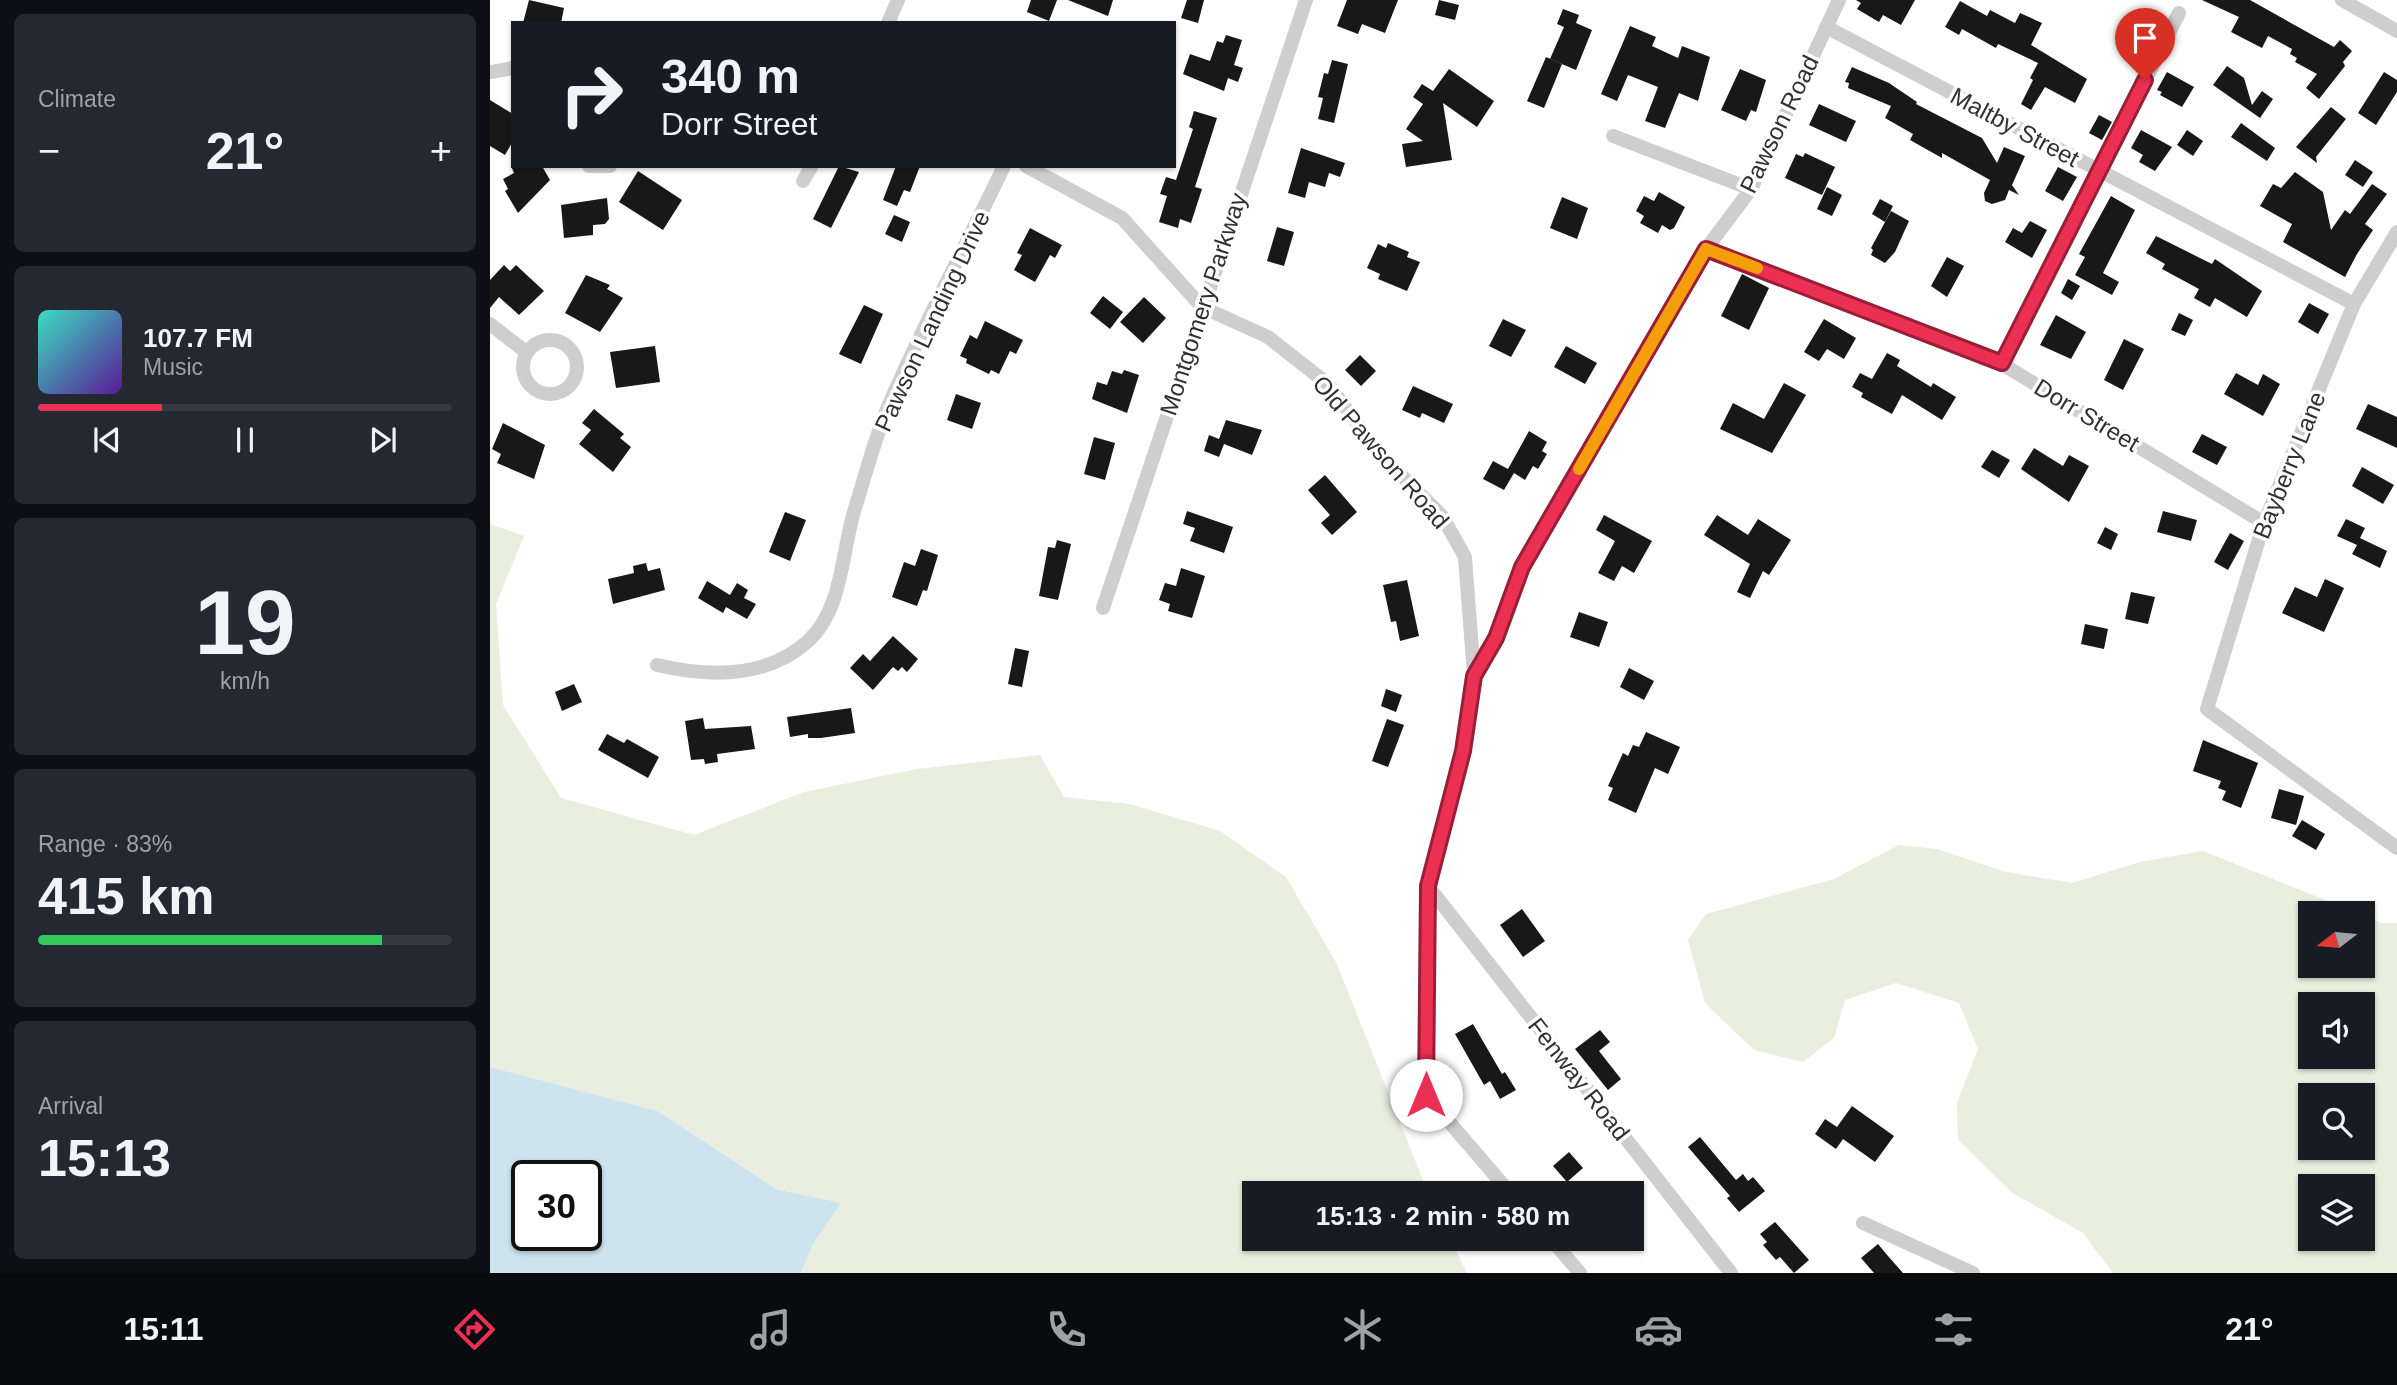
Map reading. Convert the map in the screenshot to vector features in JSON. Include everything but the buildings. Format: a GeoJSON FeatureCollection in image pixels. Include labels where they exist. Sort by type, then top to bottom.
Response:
{"type":"FeatureCollection","features":[{"type":"Feature","properties":{"kind":"street"},"geometry":{"type":"LineString","coordinates":[[889,21],[898,0]]}},
{"type":"Feature","properties":{"kind":"street","name":"Montgomery Parkway"},"geometry":{"type":"LineString","coordinates":[[1103,608],[1306,0]]}},
{"type":"Feature","properties":{"kind":"street","name":"Pawson Road"},"geometry":{"type":"LineString","coordinates":[[1500,1181],[1426,1095],[1428,886],[1463,751],[1474,676],[1496,638],[1522,567],[1706,249],[1751,190],[1839,0]]}},
{"type":"Feature","properties":{"kind":"street"},"geometry":{"type":"LineString","coordinates":[[2342,0],[2397,31]]}},
{"type":"Feature","properties":{"kind":"street"},"geometry":{"type":"LineString","coordinates":[[2002,363],[2179,12]]}},
{"type":"Feature","properties":{"kind":"street","name":"Maltby Street"},"geometry":{"type":"LineString","coordinates":[[1826,27],[2354,304]]}},
{"type":"Feature","properties":{"kind":"street"},"geometry":{"type":"LineString","coordinates":[[490,72],[511,68]]}},
{"type":"Feature","properties":{"kind":"street"},"geometry":{"type":"LineString","coordinates":[[1613,136],[1751,190]]}},
{"type":"Feature","properties":{"kind":"street"},"geometry":{"type":"LineString","coordinates":[[803,181],[811,168]]}},
{"type":"Feature","properties":{"kind":"street","name":"Pawson Landing Drive"},"geometry":{"type":"LineString","coordinates":[[657,665],[689,673],[733,674],[782,659],[808,641],[831,612],[850,521],[890,401],[1003,168]]}},
{"type":"Feature","properties":{"kind":"street","name":"Old Pawson Road"},"geometry":{"type":"LineString","coordinates":[[1030,168],[1122,218],[1202,307],[1268,337],[1329,385],[1377,451],[1441,516],[1465,557],[1474,676]]}},
{"type":"Feature","properties":{"kind":"street","name":"Bayberry Lane"},"geometry":{"type":"LineString","coordinates":[[2397,232],[2354,304],[2264,523],[2207,709],[2397,848]]}},
{"type":"Feature","properties":{"kind":"street","name":"Dorr Street"},"geometry":{"type":"LineString","coordinates":[[1706,249],[2002,363],[2264,523]]}},
{"type":"Feature","properties":{"kind":"street"},"geometry":{"type":"LineString","coordinates":[[490,324],[526,352]]}},
{"type":"Feature","properties":{"kind":"street","name":"Fenway Road"},"geometry":{"type":"LineString","coordinates":[[1428,886],[1731,1273]]}},
{"type":"Feature","properties":{"kind":"street"},"geometry":{"type":"LineString","coordinates":[[1863,1223],[1973,1273]]}},
{"type":"Feature","properties":{"kind":"street"},"geometry":{"type":"LineString","coordinates":[[1561,1251],[1580,1273]]}},
{"type":"Feature","properties":{"kind":"shaded area"},"geometry":{"type":"Polygon","coordinates":[[[490,524],[524,536],[496,604],[503,705],[561,798],[694,835],[804,792],[917,769],[1040,755],[1064,797],[1130,804],[1220,831],[1286,877],[1337,964],[1423,1181],[1242,1181],[1242,1251],[1456,1251],[1467,1273],[801,1273],[813,1244],[840,1203],[776,1189],[658,1111],[490,1067],[490,524]]]}},
{"type":"Feature","properties":{"kind":"shaded area"},"geometry":{"type":"Polygon","coordinates":[[[1899,845],[1937,849],[2006,872],[2072,883],[2140,862],[2203,851],[2328,901],[2298,901],[2298,978],[2375,978],[2375,920],[2397,923],[2397,1273],[2113,1273],[2083,1233],[2011,1192],[1958,1140],[1957,1103],[1978,1049],[1959,1003],[1896,983],[1845,1000],[1834,1038],[1803,1062],[1754,1050],[1705,1003],[1688,940],[1706,914],[1834,879],[1899,845]]]}},
{"type":"Feature","properties":{"kind":"water"},"geometry":{"type":"Polygon","coordinates":[[[490,1067],[658,1111],[776,1189],[841,1203],[813,1244],[801,1273],[490,1273],[490,1067]]]}},
{"type":"Feature","properties":{"kind":"slow traffic"},"geometry":{"type":"LineString","coordinates":[[1579,469],[1706,249],[1757,268]]}},
{"type":"Feature","properties":{"kind":"route"},"geometry":{"type":"LineString","coordinates":[[1426,1095],[1428,886],[1463,751],[1474,676],[1496,638],[1522,567],[1706,249],[2002,363],[2145,80]]}}]}
